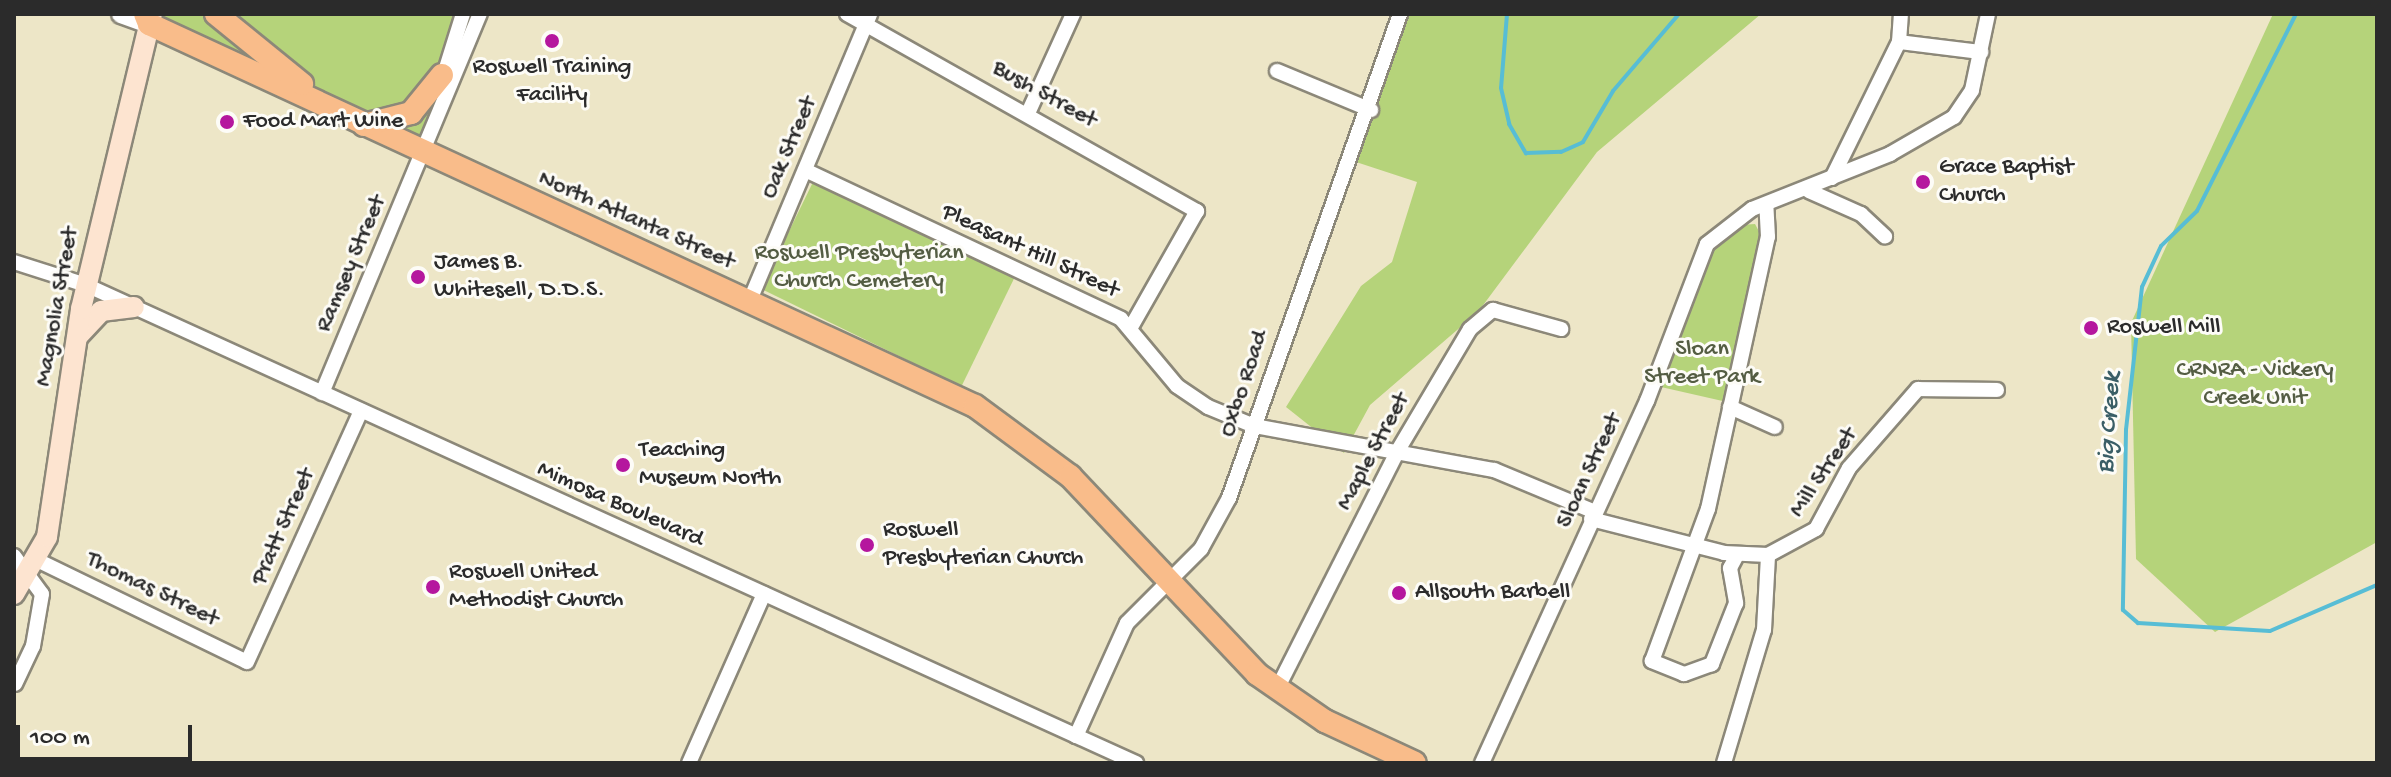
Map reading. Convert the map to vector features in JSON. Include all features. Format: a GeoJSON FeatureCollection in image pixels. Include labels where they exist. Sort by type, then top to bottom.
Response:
{"type":"FeatureCollection","features":[{"type":"Feature","properties":{"kind":"highway"},"geometry":{"type":"LineString","coordinates":[[216,14],[356,121],[411,113],[442,75]]}},
{"type":"Feature","properties":{"kind":"highway","name":"North Atlanta Street"},"geometry":{"type":"LineString","coordinates":[[149,17],[356,121],[750,300],[996,419],[1070,476],[1167,582],[1277,689],[1415,763]]}},
{"type":"Feature","properties":{"kind":"main road","name":"Magnolia Street"},"geometry":{"type":"LineString","coordinates":[[14,594],[53,512],[86,285],[149,17]]}},
{"type":"Feature","properties":{"kind":"main road"},"geometry":{"type":"LineString","coordinates":[[76,340],[101,311],[134,307]]}},
{"type":"Feature","properties":{"kind":"street"},"geometry":{"type":"LineString","coordinates":[[121,14],[149,17]]}},
{"type":"Feature","properties":{"kind":"street"},"geometry":{"type":"LineString","coordinates":[[431,127],[442,75],[463,14]]}},
{"type":"Feature","properties":{"kind":"street"},"geometry":{"type":"LineString","coordinates":[[431,127],[480,14]]}},
{"type":"Feature","properties":{"kind":"street","name":"Bush Street"},"geometry":{"type":"LineString","coordinates":[[847,14],[868,18],[1197,211],[1131,327]]}},
{"type":"Feature","properties":{"kind":"street"},"geometry":{"type":"LineString","coordinates":[[1029,111],[1073,14]]}},
{"type":"Feature","properties":{"kind":"street","name":"Oxbo Road"},"geometry":{"type":"LineString","coordinates":[[1076,736],[1127,623],[1216,524],[1371,110],[1400,14]]}},
{"type":"Feature","properties":{"kind":"street"},"geometry":{"type":"LineString","coordinates":[[1832,178],[1877,73],[1899,42],[1901,14]]}},
{"type":"Feature","properties":{"kind":"street","name":"Sloan Street"},"geometry":{"type":"LineString","coordinates":[[1482,763],[1664,360],[1700,256],[1725,224],[1766,204],[1809,191],[1954,117],[1968,99],[1988,14]]}},
{"type":"Feature","properties":{"kind":"street","name":"Oak Street"},"geometry":{"type":"LineString","coordinates":[[750,300],[868,18]]}},
{"type":"Feature","properties":{"kind":"street"},"geometry":{"type":"LineString","coordinates":[[1899,42],[1981,52]]}},
{"type":"Feature","properties":{"kind":"street"},"geometry":{"type":"LineString","coordinates":[[1277,71],[1371,110]]}},
{"type":"Feature","properties":{"kind":"street","name":"Ramsey Street"},"geometry":{"type":"LineString","coordinates":[[322,393],[431,127]]}},
{"type":"Feature","properties":{"kind":"street","name":"Pleasant Hill Street"},"geometry":{"type":"LineString","coordinates":[[805,170],[1131,327],[1177,386],[1254,426],[1397,452]]}},
{"type":"Feature","properties":{"kind":"street"},"geometry":{"type":"LineString","coordinates":[[1809,191],[1861,214],[1885,236]]}},
{"type":"Feature","properties":{"kind":"street"},"geometry":{"type":"LineString","coordinates":[[1737,555],[1730,568],[1736,603],[1712,664],[1671,672],[1652,661],[1693,545],[1730,407],[1768,237],[1766,204]]}},
{"type":"Feature","properties":{"kind":"street","name":"Mimosa Boulevard"},"geometry":{"type":"LineString","coordinates":[[14,262],[86,285],[1136,763]]}},
{"type":"Feature","properties":{"kind":"street","name":"Maple Street"},"geometry":{"type":"LineString","coordinates":[[1277,689],[1397,452],[1462,339],[1486,313],[1561,329]]}},
{"type":"Feature","properties":{"kind":"street","name":"Mill Street"},"geometry":{"type":"LineString","coordinates":[[1397,452],[1494,470],[1593,516],[1693,545],[1737,555],[1768,555],[1816,529],[1849,468],[1918,389],[1997,390]]}},
{"type":"Feature","properties":{"kind":"street"},"geometry":{"type":"LineString","coordinates":[[1730,407],[1775,427]]}},
{"type":"Feature","properties":{"kind":"street","name":"Pratt Street"},"geometry":{"type":"LineString","coordinates":[[247,662],[361,411]]}},
{"type":"Feature","properties":{"kind":"street"},"geometry":{"type":"LineString","coordinates":[[1724,763],[1764,630],[1768,555]]}},
{"type":"Feature","properties":{"kind":"street"},"geometry":{"type":"LineString","coordinates":[[14,556],[27,569],[42,594],[33,646],[15,684]]}},
{"type":"Feature","properties":{"kind":"street","name":"Thomas Street"},"geometry":{"type":"LineString","coordinates":[[27,569],[247,662]]}},
{"type":"Feature","properties":{"kind":"street"},"geometry":{"type":"LineString","coordinates":[[689,763],[764,594]]}},
{"type":"Feature","properties":{"kind":"street"},"geometry":{"type":"LineString","coordinates":[[1716,763],[1731,734]]}},
{"type":"Feature","properties":{"kind":"green space"},"geometry":{"type":"Polygon","coordinates":[[[148,14],[476,14],[425,142],[148,14]]]}},
{"type":"Feature","properties":{"kind":"green space"},"geometry":{"type":"Polygon","coordinates":[[[1391,14],[1761,14],[1597,152],[1478,312],[1370,405],[1344,453],[1286,407],[1361,286],[1392,262],[1417,182],[1353,161],[1391,14]]]}},
{"type":"Feature","properties":{"kind":"green space","name":"CRNRA - Vickery Creek Unit"},"geometry":{"type":"Polygon","coordinates":[[[2273,14],[2377,14],[2377,542],[2215,632],[2136,559],[2131,323],[2273,14]]]}},
{"type":"Feature","properties":{"kind":"green space","name":"Roswell Presbyterian Church Cemetery"},"geometry":{"type":"Polygon","coordinates":[[[814,180],[1014,278],[961,387],[761,289],[814,180]]]}},
{"type":"Feature","properties":{"kind":"green space","name":"Sloan Street Park"},"geometry":{"type":"Polygon","coordinates":[[[1755,224],[1763,239],[1727,402],[1661,387],[1712,251],[1740,225],[1755,224]]]}},
{"type":"Feature","properties":{"kind":"waterway","name":"Big Creek"},"geometry":{"type":"LineString","coordinates":[[1507,14],[1501,88],[1509,124],[1526,153],[1561,152],[1583,142],[1613,91],[1679,14]]}},
{"type":"Feature","properties":{"kind":"waterway","name":"Big Creek"},"geometry":{"type":"LineString","coordinates":[[2296,14],[2197,211],[2161,246],[2142,287],[2126,430],[2123,610],[2138,623],[2270,631],[2377,585]]}},
{"type":"Feature","properties":{"kind":"place","name":"Roswell Training Facility"},"geometry":{"type":"Point","coordinates":[552,41]}},
{"type":"Feature","properties":{"kind":"place","name":"Food Mart Wine"},"geometry":{"type":"Point","coordinates":[227,122]}},
{"type":"Feature","properties":{"kind":"place","name":"Grace Baptist Church"},"geometry":{"type":"Point","coordinates":[1923,182]}},
{"type":"Feature","properties":{"kind":"place","name":"James B. Whitesell, D.D.S."},"geometry":{"type":"Point","coordinates":[418,277]}},
{"type":"Feature","properties":{"kind":"place","name":"Roswell Mill"},"geometry":{"type":"Point","coordinates":[2091,328]}},
{"type":"Feature","properties":{"kind":"place","name":"Teaching Museum North"},"geometry":{"type":"Point","coordinates":[623,465]}},
{"type":"Feature","properties":{"kind":"place","name":"Roswell Presbyterian Church"},"geometry":{"type":"Point","coordinates":[867,545]}},
{"type":"Feature","properties":{"kind":"place","name":"Roswell United Methodist Church"},"geometry":{"type":"Point","coordinates":[433,587]}},
{"type":"Feature","properties":{"kind":"place","name":"Allsouth Barbell"},"geometry":{"type":"Point","coordinates":[1399,593]}}]}
